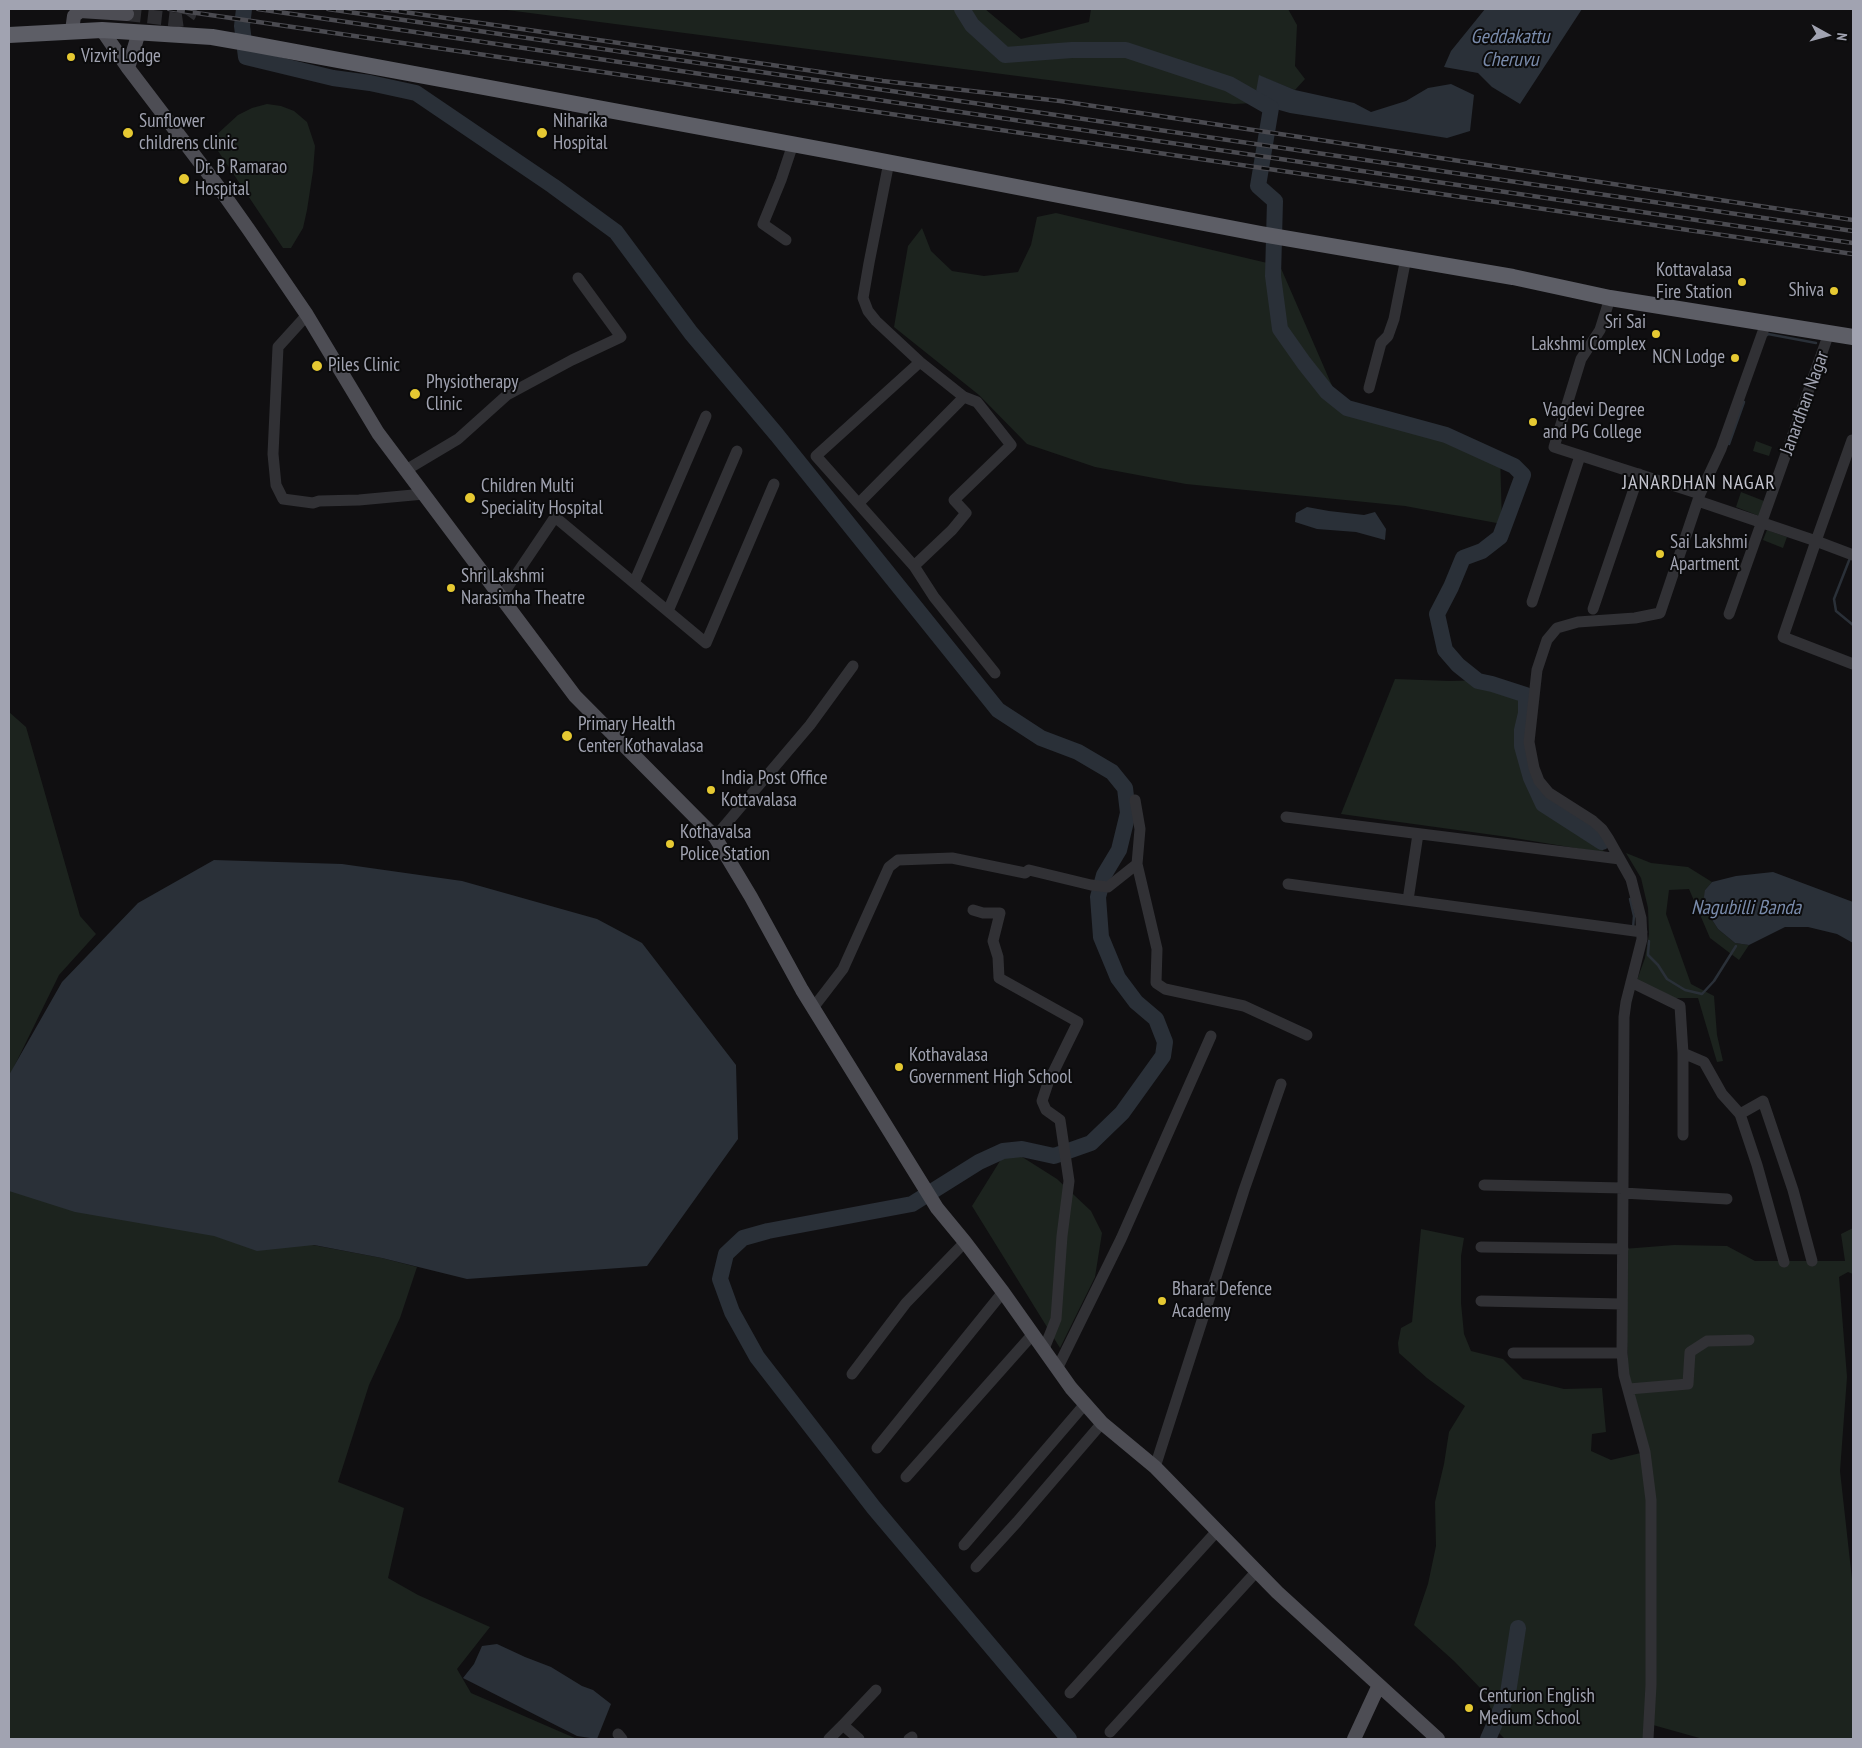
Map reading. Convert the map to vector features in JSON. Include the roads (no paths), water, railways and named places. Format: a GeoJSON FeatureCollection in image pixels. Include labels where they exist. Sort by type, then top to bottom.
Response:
{"type":"FeatureCollection","features":[{"type":"Feature","properties":{"kind":"highway"},"geometry":{"type":"LineString","coordinates":[[9,35],[102,30],[212,38],[252,44],[890,162],[1281,238],[1513,277],[1610,298],[1853,337]]}},
{"type":"Feature","properties":{"kind":"main road"},"geometry":{"type":"LineString","coordinates":[[72,31],[74,16],[80,11],[127,14]]}},
{"type":"Feature","properties":{"kind":"main road"},"geometry":{"type":"LineString","coordinates":[[102,30],[128,68],[220,189],[306,316],[378,433],[575,696],[715,837],[813,1008],[936,1208],[1003,1292],[1058,1367],[1071,1388],[1102,1423],[1155,1467],[1256,1572],[1438,1739]]}},
{"type":"Feature","properties":{"kind":"main road"},"geometry":{"type":"LineString","coordinates":[[128,68],[139,32]]}},
{"type":"Feature","properties":{"kind":"main road"},"geometry":{"type":"LineString","coordinates":[[1354,1739],[1379,1685]]}},
{"type":"Feature","properties":{"kind":"street"},"geometry":{"type":"LineString","coordinates":[[786,240],[763,224],[793,144]]}},
{"type":"Feature","properties":{"kind":"street"},"geometry":{"type":"LineString","coordinates":[[890,162],[863,298],[868,311],[920,362],[964,397],[977,402],[1010,445],[954,500],[966,513],[952,530],[914,566]]}},
{"type":"Feature","properties":{"kind":"street"},"geometry":{"type":"LineString","coordinates":[[1369,388],[1381,343],[1388,336],[1394,319],[1406,258]]}},
{"type":"Feature","properties":{"kind":"street"},"geometry":{"type":"LineString","coordinates":[[406,470],[458,438],[507,395],[572,360],[621,337],[578,278]]}},
{"type":"Feature","properties":{"kind":"street"},"geometry":{"type":"LineString","coordinates":[[1610,298],[1600,330],[1581,359],[1554,447],[1639,474],[1762,523],[1849,554]]}},
{"type":"Feature","properties":{"kind":"street"},"geometry":{"type":"LineString","coordinates":[[306,316],[278,347],[273,454],[276,485],[283,499],[312,503],[424,494]]}},
{"type":"Feature","properties":{"kind":"street"},"geometry":{"type":"LineString","coordinates":[[1648,1739],[1651,1685],[1652,1500],[1645,1452],[1624,1375],[1622,1353],[1624,1017],[1641,946],[1638,903],[1633,884],[1602,829],[1583,814],[1549,793],[1539,782],[1529,742],[1537,670],[1547,640],[1557,628],[1578,622],[1635,618],[1660,613],[1699,497],[1722,449],[1766,323]]}},
{"type":"Feature","properties":{"kind":"street","name":"Janardhan Nagar"},"geometry":{"type":"LineString","coordinates":[[1730,614],[1830,333]]}},
{"type":"Feature","properties":{"kind":"street"},"geometry":{"type":"LineString","coordinates":[[920,362],[816,456],[914,566],[934,597],[995,673]]}},
{"type":"Feature","properties":{"kind":"street"},"geometry":{"type":"LineString","coordinates":[[859,503],[964,397]]}},
{"type":"Feature","properties":{"kind":"street"},"geometry":{"type":"LineString","coordinates":[[634,583],[706,416]]}},
{"type":"Feature","properties":{"kind":"street"},"geometry":{"type":"LineString","coordinates":[[1852,440],[1783,636],[1853,664]]}},
{"type":"Feature","properties":{"kind":"street"},"geometry":{"type":"LineString","coordinates":[[668,611],[737,451]]}},
{"type":"Feature","properties":{"kind":"street"},"geometry":{"type":"LineString","coordinates":[[1532,602],[1580,456]]}},
{"type":"Feature","properties":{"kind":"street"},"geometry":{"type":"LineString","coordinates":[[1593,609],[1639,474]]}},
{"type":"Feature","properties":{"kind":"street"},"geometry":{"type":"LineString","coordinates":[[501,597],[555,518],[706,643],[774,484]]}},
{"type":"Feature","properties":{"kind":"street"},"geometry":{"type":"LineString","coordinates":[[715,837],[810,724],[853,666]]}},
{"type":"Feature","properties":{"kind":"street"},"geometry":{"type":"LineString","coordinates":[[1135,800],[1140,829],[1137,864],[1157,949],[1156,983],[1165,990],[1244,1006],[1307,1035]]}},
{"type":"Feature","properties":{"kind":"street"},"geometry":{"type":"LineString","coordinates":[[1286,817],[1620,859]]}},
{"type":"Feature","properties":{"kind":"street"},"geometry":{"type":"LineString","coordinates":[[1408,900],[1418,834]]}},
{"type":"Feature","properties":{"kind":"street"},"geometry":{"type":"LineString","coordinates":[[813,1008],[843,969],[890,867],[898,860],[952,858],[1025,873],[1029,870],[1091,885],[1108,887],[1137,864]]}},
{"type":"Feature","properties":{"kind":"street"},"geometry":{"type":"LineString","coordinates":[[1288,884],[1640,932]]}},
{"type":"Feature","properties":{"kind":"street"},"geometry":{"type":"LineString","coordinates":[[972,910],[983,913],[1000,913],[993,941],[998,957],[999,978],[1078,1022],[1048,1083],[1042,1101],[1046,1110],[1060,1120],[1069,1181],[1056,1319],[1044,1349]]}},
{"type":"Feature","properties":{"kind":"street"},"geometry":{"type":"LineString","coordinates":[[1632,982],[1680,1006],[1683,1053],[1683,1135]]}},
{"type":"Feature","properties":{"kind":"street"},"geometry":{"type":"LineString","coordinates":[[1058,1367],[1121,1239],[1211,1036]]}},
{"type":"Feature","properties":{"kind":"street"},"geometry":{"type":"LineString","coordinates":[[1683,1053],[1704,1062],[1722,1094],[1740,1114],[1757,1165],[1784,1262]]}},
{"type":"Feature","properties":{"kind":"street"},"geometry":{"type":"LineString","coordinates":[[1155,1467],[1244,1190],[1281,1084]]}},
{"type":"Feature","properties":{"kind":"street"},"geometry":{"type":"LineString","coordinates":[[1740,1114],[1763,1101],[1793,1190],[1812,1261]]}},
{"type":"Feature","properties":{"kind":"street"},"geometry":{"type":"LineString","coordinates":[[1484,1185],[1623,1190],[1727,1200]]}},
{"type":"Feature","properties":{"kind":"street"},"geometry":{"type":"LineString","coordinates":[[852,1374],[906,1303],[965,1242]]}},
{"type":"Feature","properties":{"kind":"street"},"geometry":{"type":"LineString","coordinates":[[1482,1247],[1623,1249]]}},
{"type":"Feature","properties":{"kind":"street"},"geometry":{"type":"LineString","coordinates":[[877,1448],[1003,1292]]}},
{"type":"Feature","properties":{"kind":"street"},"geometry":{"type":"LineString","coordinates":[[1481,1301],[1622,1304]]}},
{"type":"Feature","properties":{"kind":"street"},"geometry":{"type":"LineString","coordinates":[[906,1477],[1033,1334]]}},
{"type":"Feature","properties":{"kind":"street"},"geometry":{"type":"LineString","coordinates":[[1629,1389],[1688,1384],[1690,1352],[1707,1341],[1749,1340]]}},
{"type":"Feature","properties":{"kind":"street"},"geometry":{"type":"LineString","coordinates":[[1513,1353],[1622,1353]]}},
{"type":"Feature","properties":{"kind":"street"},"geometry":{"type":"LineString","coordinates":[[964,1544],[1085,1404]]}},
{"type":"Feature","properties":{"kind":"street"},"geometry":{"type":"LineString","coordinates":[[976,1567],[1102,1423]]}},
{"type":"Feature","properties":{"kind":"street"},"geometry":{"type":"LineString","coordinates":[[1070,1693],[1217,1531]]}},
{"type":"Feature","properties":{"kind":"street"},"geometry":{"type":"LineString","coordinates":[[1110,1732],[1256,1572]]}},
{"type":"Feature","properties":{"kind":"street"},"geometry":{"type":"LineString","coordinates":[[829,1739],[876,1690]]}},
{"type":"Feature","properties":{"kind":"street"},"geometry":{"type":"LineString","coordinates":[[843,1725],[859,1739]]}},
{"type":"Feature","properties":{"kind":"water","name":"Geddakattu Cheruvu"},"geometry":{"type":"Polygon","coordinates":[[[1485,9],[1582,9],[1520,104],[1492,87],[1478,73],[1444,67],[1451,51],[1485,9]]]}},
{"type":"Feature","properties":{"kind":"water","name":"Geddakattu Cheruvu"},"geometry":{"type":"Polygon","coordinates":[[[1259,75],[1295,90],[1354,103],[1371,112],[1406,101],[1428,88],[1451,84],[1474,95],[1470,131],[1447,138],[1290,113],[1254,103],[1259,75]]]}},
{"type":"Feature","properties":{"kind":"water"},"geometry":{"type":"Polygon","coordinates":[[[1307,507],[1364,515],[1375,512],[1386,529],[1385,540],[1356,532],[1317,529],[1295,522],[1296,513],[1307,507]]]}},
{"type":"Feature","properties":{"kind":"water"},"geometry":{"type":"Polygon","coordinates":[[[214,860],[342,864],[462,881],[597,919],[642,943],[736,1065],[738,1139],[647,1266],[467,1279],[382,1258],[314,1245],[257,1251],[214,1236],[75,1212],[9,1191],[9,1075],[62,982],[138,903],[214,860]]]}},
{"type":"Feature","properties":{"kind":"water","name":"Nagubilli Banda"},"geometry":{"type":"Polygon","coordinates":[[[1773,872],[1853,902],[1853,943],[1837,934],[1808,927],[1785,927],[1749,945],[1735,943],[1718,929],[1709,915],[1704,897],[1705,890],[1712,882],[1736,876],[1773,872]]]}},
{"type":"Feature","properties":{"kind":"water"},"geometry":{"type":"Polygon","coordinates":[[[497,1644],[551,1667],[582,1686],[593,1690],[611,1704],[597,1739],[577,1736],[463,1678],[474,1664],[482,1646],[497,1644]]]}},
{"type":"Feature","properties":{"kind":"waterway"},"geometry":{"type":"LineString","coordinates":[[244,9],[242,26],[246,57],[333,78],[370,83],[416,93],[553,186],[616,232],[691,333],[777,435],[998,710],[1041,738],[1078,752],[1112,772],[1125,788],[1128,813],[1119,850],[1104,875],[1098,897],[1101,937],[1118,978],[1136,1002],[1156,1019],[1165,1042],[1163,1056],[1122,1113],[1091,1143],[1054,1156],[1022,1149],[1003,1151],[979,1162],[912,1204],[768,1231],[743,1238],[726,1254],[720,1279],[732,1312],[757,1357],[874,1508],[1069,1739]]}},
{"type":"Feature","properties":{"kind":"waterway"},"geometry":{"type":"LineString","coordinates":[[962,9],[972,25],[1005,55],[1072,50],[1126,50],[1229,84],[1271,108],[1258,186],[1275,201],[1273,276],[1280,329],[1327,392],[1347,408],[1446,435],[1514,466],[1523,475],[1500,537],[1482,551],[1463,558],[1437,614],[1445,650],[1458,665],[1478,681],[1526,695],[1522,746],[1531,778],[1543,804],[1602,842]]}},
{"type":"Feature","properties":{"kind":"waterway"},"geometry":{"type":"LineString","coordinates":[[1767,335],[1816,343]]}},
{"type":"Feature","properties":{"kind":"waterway"},"geometry":{"type":"LineString","coordinates":[[1729,444],[1744,402]]}},
{"type":"Feature","properties":{"kind":"waterway"},"geometry":{"type":"LineString","coordinates":[[1850,558],[1834,599],[1836,611],[1853,625]]}},
{"type":"Feature","properties":{"kind":"waterway"},"geometry":{"type":"LineString","coordinates":[[1630,899],[1634,916],[1633,928]]}},
{"type":"Feature","properties":{"kind":"waterway"},"geometry":{"type":"LineString","coordinates":[[1649,941],[1648,955],[1658,965],[1667,979],[1685,990],[1702,994],[1714,981],[1736,946]]}},
{"type":"Feature","properties":{"kind":"waterway"},"geometry":{"type":"LineString","coordinates":[[1488,1739],[1508,1693],[1518,1628]]}},
{"type":"Feature","properties":{"kind":"tunnel"},"geometry":{"type":"LineString","coordinates":[[127,14],[179,20],[186,19],[190,9]]}},
{"type":"Feature","properties":{"kind":"railway"},"geometry":{"type":"LineString","coordinates":[[169,9],[1853,254]]}},
{"type":"Feature","properties":{"kind":"railway"},"geometry":{"type":"LineString","coordinates":[[258,9],[1853,243]]}},
{"type":"Feature","properties":{"kind":"railway"},"geometry":{"type":"LineString","coordinates":[[328,9],[1853,231]]}},
{"type":"Feature","properties":{"kind":"railway"},"geometry":{"type":"LineString","coordinates":[[383,9],[883,81],[1060,101],[1853,220]]}},
{"type":"Feature","properties":{"kind":"place","name":"Vizvit Lodge"},"geometry":{"type":"Point","coordinates":[71,57]}},
{"type":"Feature","properties":{"kind":"place","name":"Sunflower childrens clinic"},"geometry":{"type":"Point","coordinates":[128,133]}},
{"type":"Feature","properties":{"kind":"place","name":"Niharika Hospital"},"geometry":{"type":"Point","coordinates":[542,133]}},
{"type":"Feature","properties":{"kind":"place","name":"Dr. B Ramarao Hospital"},"geometry":{"type":"Point","coordinates":[184,179]}},
{"type":"Feature","properties":{"kind":"place","name":"Kottavalasa Fire Station"},"geometry":{"type":"Point","coordinates":[1742,282]}},
{"type":"Feature","properties":{"kind":"place","name":"Shiva"},"geometry":{"type":"Point","coordinates":[1834,291]}},
{"type":"Feature","properties":{"kind":"place","name":"Sri Sai Lakshmi Complex"},"geometry":{"type":"Point","coordinates":[1656,334]}},
{"type":"Feature","properties":{"kind":"place","name":"NCN Lodge"},"geometry":{"type":"Point","coordinates":[1735,358]}},
{"type":"Feature","properties":{"kind":"place","name":"Piles Clinic"},"geometry":{"type":"Point","coordinates":[317,366]}},
{"type":"Feature","properties":{"kind":"place","name":"Physiotherapy Clinic"},"geometry":{"type":"Point","coordinates":[415,394]}},
{"type":"Feature","properties":{"kind":"place","name":"Vagdevi Degree and PG College"},"geometry":{"type":"Point","coordinates":[1533,422]}},
{"type":"Feature","properties":{"kind":"place","name":"Children Multi Speciality Hospital"},"geometry":{"type":"Point","coordinates":[470,498]}},
{"type":"Feature","properties":{"kind":"place","name":"Sai Lakshmi Apartment"},"geometry":{"type":"Point","coordinates":[1660,554]}},
{"type":"Feature","properties":{"kind":"place","name":"Shri Lakshmi Narasimha Theatre"},"geometry":{"type":"Point","coordinates":[451,588]}},
{"type":"Feature","properties":{"kind":"place","name":"Primary Health Center Kothavalasa"},"geometry":{"type":"Point","coordinates":[567,736]}},
{"type":"Feature","properties":{"kind":"place","name":"India Post Office Kottavalasa"},"geometry":{"type":"Point","coordinates":[711,790]}},
{"type":"Feature","properties":{"kind":"place","name":"Kothavalsa Police Station"},"geometry":{"type":"Point","coordinates":[670,844]}},
{"type":"Feature","properties":{"kind":"place","name":"Kothavalasa Government High School"},"geometry":{"type":"Point","coordinates":[899,1067]}},
{"type":"Feature","properties":{"kind":"place","name":"Bharat Defence Academy"},"geometry":{"type":"Point","coordinates":[1162,1301]}},
{"type":"Feature","properties":{"kind":"place","name":"Centurion English Medium School"},"geometry":{"type":"Point","coordinates":[1469,1708]}},
{"type":"Feature","properties":{"kind":"district","name":"JANARDHAN NAGAR"},"geometry":{"type":"Point","coordinates":[1699,483]}}]}
